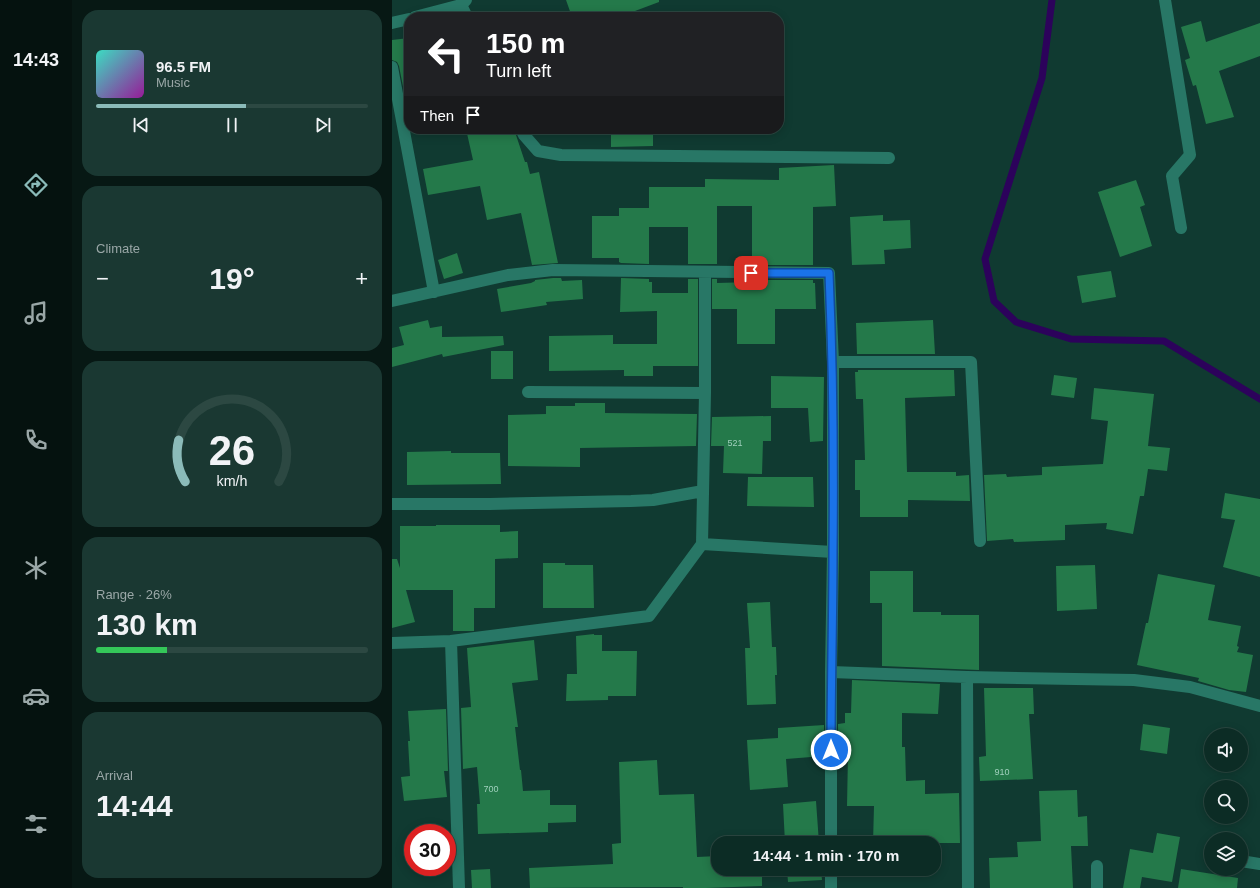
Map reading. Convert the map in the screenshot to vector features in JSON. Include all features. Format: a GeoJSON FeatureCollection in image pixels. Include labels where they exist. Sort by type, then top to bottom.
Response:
{"type":"FeatureCollection","features":[{"type":"Feature","properties":{"kind":"street"},"geometry":{"type":"LineString","coordinates":[[1166,0],[1190,155],[1172,176],[1181,228]]}},
{"type":"Feature","properties":{"kind":"street"},"geometry":{"type":"LineString","coordinates":[[431,12],[464,2],[466,12]]}},
{"type":"Feature","properties":{"kind":"street"},"geometry":{"type":"LineString","coordinates":[[392,23],[404,20]]}},
{"type":"Feature","properties":{"kind":"street"},"geometry":{"type":"LineString","coordinates":[[392,67],[404,131]]}},
{"type":"Feature","properties":{"kind":"street"},"geometry":{"type":"LineString","coordinates":[[405,134],[434,292]]}},
{"type":"Feature","properties":{"kind":"street"},"geometry":{"type":"LineString","coordinates":[[523,134],[538,151],[561,155],[889,158]]}},
{"type":"Feature","properties":{"kind":"street"},"geometry":{"type":"LineString","coordinates":[[392,301],[508,275],[554,270],[829,273],[832,362],[833,552],[831,836]]}},
{"type":"Feature","properties":{"kind":"street"},"geometry":{"type":"LineString","coordinates":[[392,643],[451,641],[649,616],[702,544],[706,394],[704,272]]}},
{"type":"Feature","properties":{"kind":"street"},"geometry":{"type":"LineString","coordinates":[[832,362],[971,362],[980,541]]}},
{"type":"Feature","properties":{"kind":"street"},"geometry":{"type":"LineString","coordinates":[[528,392],[706,394]]}},
{"type":"Feature","properties":{"kind":"street"},"geometry":{"type":"LineString","coordinates":[[392,504],[498,504],[631,501],[654,500],[703,491]]}},
{"type":"Feature","properties":{"kind":"street"},"geometry":{"type":"LineString","coordinates":[[702,544],[833,552]]}},
{"type":"Feature","properties":{"kind":"street"},"geometry":{"type":"LineString","coordinates":[[451,641],[459,888]]}},
{"type":"Feature","properties":{"kind":"street"},"geometry":{"type":"LineString","coordinates":[[831,672],[967,677],[1134,680],[1190,687],[1260,706]]}},
{"type":"Feature","properties":{"kind":"street"},"geometry":{"type":"LineString","coordinates":[[967,677],[968,888]]}},
{"type":"Feature","properties":{"kind":"street"},"geometry":{"type":"LineString","coordinates":[[1248,862],[1260,864]]}},
{"type":"Feature","properties":{"kind":"street"},"geometry":{"type":"LineString","coordinates":[[1097,866],[1097,888]]}},
{"type":"Feature","properties":{"kind":"street"},"geometry":{"type":"LineString","coordinates":[[820,888],[831,888],[831,876]]}},
{"type":"Feature","properties":{"kind":"building"},"geometry":{"type":"Polygon","coordinates":[[[566,0],[659,0],[659,2],[632,12],[570,12],[566,0]]]}},
{"type":"Feature","properties":{"kind":"building"},"geometry":{"type":"Polygon","coordinates":[[[1201,21],[1206,42],[1260,23],[1260,56],[1219,71],[1234,117],[1206,124],[1196,85],[1193,86],[1185,60],[1190,58],[1181,27],[1201,21]]]}},
{"type":"Feature","properties":{"kind":"building"},"geometry":{"type":"Polygon","coordinates":[[[404,39],[404,92],[399,66],[397,62],[392,60],[392,40],[404,39]]]}},
{"type":"Feature","properties":{"kind":"building"},"geometry":{"type":"Polygon","coordinates":[[[467,134],[516,134],[525,162],[527,162],[530,174],[539,172],[558,263],[532,265],[521,213],[487,220],[480,186],[428,195],[423,169],[473,160],[467,134]]]}},
{"type":"Feature","properties":{"kind":"building"},"geometry":{"type":"Polygon","coordinates":[[[611,134],[653,134],[653,146],[611,147],[611,134]]]}},
{"type":"Feature","properties":{"kind":"building"},"geometry":{"type":"Polygon","coordinates":[[[834,165],[836,206],[813,207],[813,265],[752,265],[752,206],[717,206],[717,264],[688,264],[688,227],[649,227],[649,264],[621,263],[619,262],[619,258],[592,258],[592,216],[619,216],[619,208],[649,208],[649,187],[705,187],[705,179],[779,180],[779,168],[834,165]]]}},
{"type":"Feature","properties":{"kind":"building"},"geometry":{"type":"Polygon","coordinates":[[[1136,180],[1145,205],[1140,207],[1152,246],[1120,257],[1098,192],[1136,180]]]}},
{"type":"Feature","properties":{"kind":"building"},"geometry":{"type":"Polygon","coordinates":[[[883,215],[883,221],[910,220],[911,248],[884,250],[885,264],[852,265],[850,217],[883,215]]]}},
{"type":"Feature","properties":{"kind":"building"},"geometry":{"type":"Polygon","coordinates":[[[457,253],[463,273],[444,279],[438,260],[457,253]]]}},
{"type":"Feature","properties":{"kind":"building"},"geometry":{"type":"Polygon","coordinates":[[[1111,271],[1116,297],[1082,303],[1077,276],[1111,271]]]}},
{"type":"Feature","properties":{"kind":"building"},"geometry":{"type":"Polygon","coordinates":[[[561,278],[562,281],[582,280],[583,299],[546,302],[547,305],[501,312],[497,289],[531,283],[535,280],[561,278]]]}},
{"type":"Feature","properties":{"kind":"building"},"geometry":{"type":"Polygon","coordinates":[[[621,278],[649,279],[649,282],[652,282],[652,293],[688,293],[688,279],[698,279],[698,366],[653,366],[653,376],[624,376],[624,370],[549,371],[549,336],[613,335],[613,344],[657,344],[657,311],[620,312],[621,278]]]}},
{"type":"Feature","properties":{"kind":"building"},"geometry":{"type":"Polygon","coordinates":[[[712,279],[717,279],[717,283],[752,282],[752,280],[813,280],[813,283],[815,283],[816,309],[775,309],[775,344],[737,344],[737,309],[712,309],[712,279]]]}},
{"type":"Feature","properties":{"kind":"building"},"geometry":{"type":"Polygon","coordinates":[[[428,320],[430,328],[442,326],[442,337],[503,336],[504,345],[443,357],[442,354],[392,367],[392,348],[404,345],[399,327],[428,320]]]}},
{"type":"Feature","properties":{"kind":"building"},"geometry":{"type":"Polygon","coordinates":[[[933,320],[935,354],[857,354],[856,323],[933,320]]]}},
{"type":"Feature","properties":{"kind":"building"},"geometry":{"type":"Polygon","coordinates":[[[491,351],[513,351],[513,379],[491,379],[491,351]]]}},
{"type":"Feature","properties":{"kind":"building"},"geometry":{"type":"Polygon","coordinates":[[[858,370],[954,370],[955,396],[905,398],[907,472],[956,472],[956,476],[969,475],[970,501],[908,500],[908,517],[860,517],[860,490],[855,490],[855,460],[865,460],[863,399],[856,399],[855,372],[858,372],[858,370]]]}},
{"type":"Feature","properties":{"kind":"building"},"geometry":{"type":"Polygon","coordinates":[[[1054,375],[1077,378],[1074,398],[1051,395],[1054,375]]]}},
{"type":"Feature","properties":{"kind":"building"},"geometry":{"type":"Polygon","coordinates":[[[771,376],[824,377],[823,441],[810,442],[808,408],[771,408],[771,376]]]}},
{"type":"Feature","properties":{"kind":"building"},"geometry":{"type":"Polygon","coordinates":[[[1094,388],[1154,394],[1148,446],[1170,448],[1167,471],[1148,469],[1144,496],[1140,496],[1133,534],[1106,529],[1107,523],[1065,525],[1065,540],[1014,542],[1013,539],[987,541],[984,475],[1006,474],[1007,477],[1042,475],[1042,467],[1103,464],[1108,421],[1091,419],[1094,388]]]}},
{"type":"Feature","properties":{"kind":"building"},"geometry":{"type":"Polygon","coordinates":[[[575,403],[605,403],[605,413],[697,414],[696,446],[580,448],[580,467],[508,466],[508,415],[546,414],[546,406],[575,406],[575,403]]]}},
{"type":"Feature","properties":{"kind":"building"},"geometry":{"type":"Polygon","coordinates":[[[771,416],[771,441],[763,441],[762,474],[723,473],[724,446],[711,446],[712,417],[771,416]]]}},
{"type":"Feature","properties":{"kind":"building"},"geometry":{"type":"Polygon","coordinates":[[[451,451],[451,453],[500,453],[501,484],[407,485],[407,452],[451,451]]]}},
{"type":"Feature","properties":{"kind":"building"},"geometry":{"type":"Polygon","coordinates":[[[748,477],[813,477],[814,507],[747,506],[748,477]]]}},
{"type":"Feature","properties":{"kind":"building"},"geometry":{"type":"Polygon","coordinates":[[[1225,493],[1260,499],[1260,577],[1223,567],[1235,520],[1221,518],[1225,493]]]}},
{"type":"Feature","properties":{"kind":"building"},"geometry":{"type":"Polygon","coordinates":[[[500,525],[500,532],[518,531],[518,558],[495,559],[495,608],[474,608],[474,631],[453,631],[453,590],[406,590],[415,622],[392,628],[392,559],[397,559],[400,568],[400,526],[500,525]]]}},
{"type":"Feature","properties":{"kind":"building"},"geometry":{"type":"Polygon","coordinates":[[[543,563],[593,565],[594,608],[543,608],[543,563]]]}},
{"type":"Feature","properties":{"kind":"building"},"geometry":{"type":"Polygon","coordinates":[[[1095,565],[1097,609],[1057,611],[1056,566],[1095,565]]]}},
{"type":"Feature","properties":{"kind":"building"},"geometry":{"type":"Polygon","coordinates":[[[870,571],[913,571],[913,612],[941,612],[941,615],[979,615],[979,670],[882,666],[882,603],[870,603],[870,571]]]}},
{"type":"Feature","properties":{"kind":"building"},"geometry":{"type":"Polygon","coordinates":[[[1158,574],[1215,585],[1208,620],[1241,626],[1237,646],[1239,647],[1237,652],[1253,655],[1246,692],[1229,690],[1198,681],[1199,678],[1137,665],[1146,623],[1148,623],[1158,574]]]}},
{"type":"Feature","properties":{"kind":"building"},"geometry":{"type":"Polygon","coordinates":[[[770,602],[772,647],[776,647],[776,704],[747,705],[745,648],[750,648],[747,603],[770,602]]]}},
{"type":"Feature","properties":{"kind":"building"},"geometry":{"type":"Polygon","coordinates":[[[594,634],[602,635],[602,651],[637,651],[636,696],[608,696],[608,700],[566,701],[567,674],[577,674],[576,636],[594,634]]]}},
{"type":"Feature","properties":{"kind":"building"},"geometry":{"type":"Polygon","coordinates":[[[534,640],[538,680],[512,683],[518,727],[515,727],[523,791],[550,790],[550,805],[576,805],[576,822],[548,823],[548,832],[478,834],[477,804],[480,804],[477,767],[463,769],[461,708],[471,707],[467,648],[534,640]]]}},
{"type":"Feature","properties":{"kind":"building"},"geometry":{"type":"Polygon","coordinates":[[[852,680],[940,684],[938,714],[902,713],[902,747],[905,747],[906,781],[925,780],[925,794],[959,793],[960,843],[941,843],[941,836],[873,836],[874,806],[847,806],[848,754],[838,755],[838,724],[845,723],[845,713],[851,713],[852,680]]]}},
{"type":"Feature","properties":{"kind":"building"},"geometry":{"type":"Polygon","coordinates":[[[984,688],[1033,688],[1034,714],[1029,714],[1033,779],[980,781],[979,757],[986,756],[984,688]]]}},
{"type":"Feature","properties":{"kind":"building"},"geometry":{"type":"Polygon","coordinates":[[[446,709],[448,771],[444,771],[447,797],[404,801],[401,777],[410,776],[408,711],[446,709]]]}},
{"type":"Feature","properties":{"kind":"building"},"geometry":{"type":"Polygon","coordinates":[[[1143,724],[1170,728],[1167,754],[1140,750],[1143,724]]]}},
{"type":"Feature","properties":{"kind":"building"},"geometry":{"type":"Polygon","coordinates":[[[824,725],[824,756],[786,759],[788,787],[750,790],[747,740],[778,738],[778,728],[824,725]]]}},
{"type":"Feature","properties":{"kind":"building"},"geometry":{"type":"Polygon","coordinates":[[[657,760],[659,795],[694,794],[697,857],[711,856],[711,876],[762,876],[762,886],[706,888],[530,888],[529,868],[613,864],[612,844],[621,843],[619,762],[657,760]]]}},
{"type":"Feature","properties":{"kind":"building"},"geometry":{"type":"Polygon","coordinates":[[[1077,790],[1078,817],[1087,816],[1088,846],[1071,846],[1073,888],[990,888],[989,858],[1018,857],[1017,842],[1041,841],[1039,791],[1077,790]]]}},
{"type":"Feature","properties":{"kind":"building"},"geometry":{"type":"Polygon","coordinates":[[[816,801],[818,836],[785,836],[783,804],[816,801]]]}},
{"type":"Feature","properties":{"kind":"building"},"geometry":{"type":"Polygon","coordinates":[[[1157,833],[1180,837],[1172,882],[1142,877],[1140,888],[1123,888],[1130,849],[1153,853],[1157,833]]]}},
{"type":"Feature","properties":{"kind":"building"},"geometry":{"type":"Polygon","coordinates":[[[490,869],[491,888],[472,888],[471,870],[490,869]]]}},
{"type":"Feature","properties":{"kind":"building"},"geometry":{"type":"Polygon","coordinates":[[[1181,869],[1204,873],[1204,876],[1225,876],[1238,878],[1237,888],[1178,888],[1181,869]]]}},
{"type":"Feature","properties":{"kind":"building"},"geometry":{"type":"Polygon","coordinates":[[[788,876],[822,876],[822,880],[788,882],[788,876]]]}},
{"type":"Feature","properties":{"kind":"waterway"},"geometry":{"type":"LineString","coordinates":[[1052,0],[1042,78],[985,259],[994,301],[1016,322],[1071,339],[1164,341],[1260,399]]}},
{"type":"Feature","properties":{"kind":"route"},"geometry":{"type":"LineString","coordinates":[[751,273],[829,273],[833,425],[831,750]]}}]}
